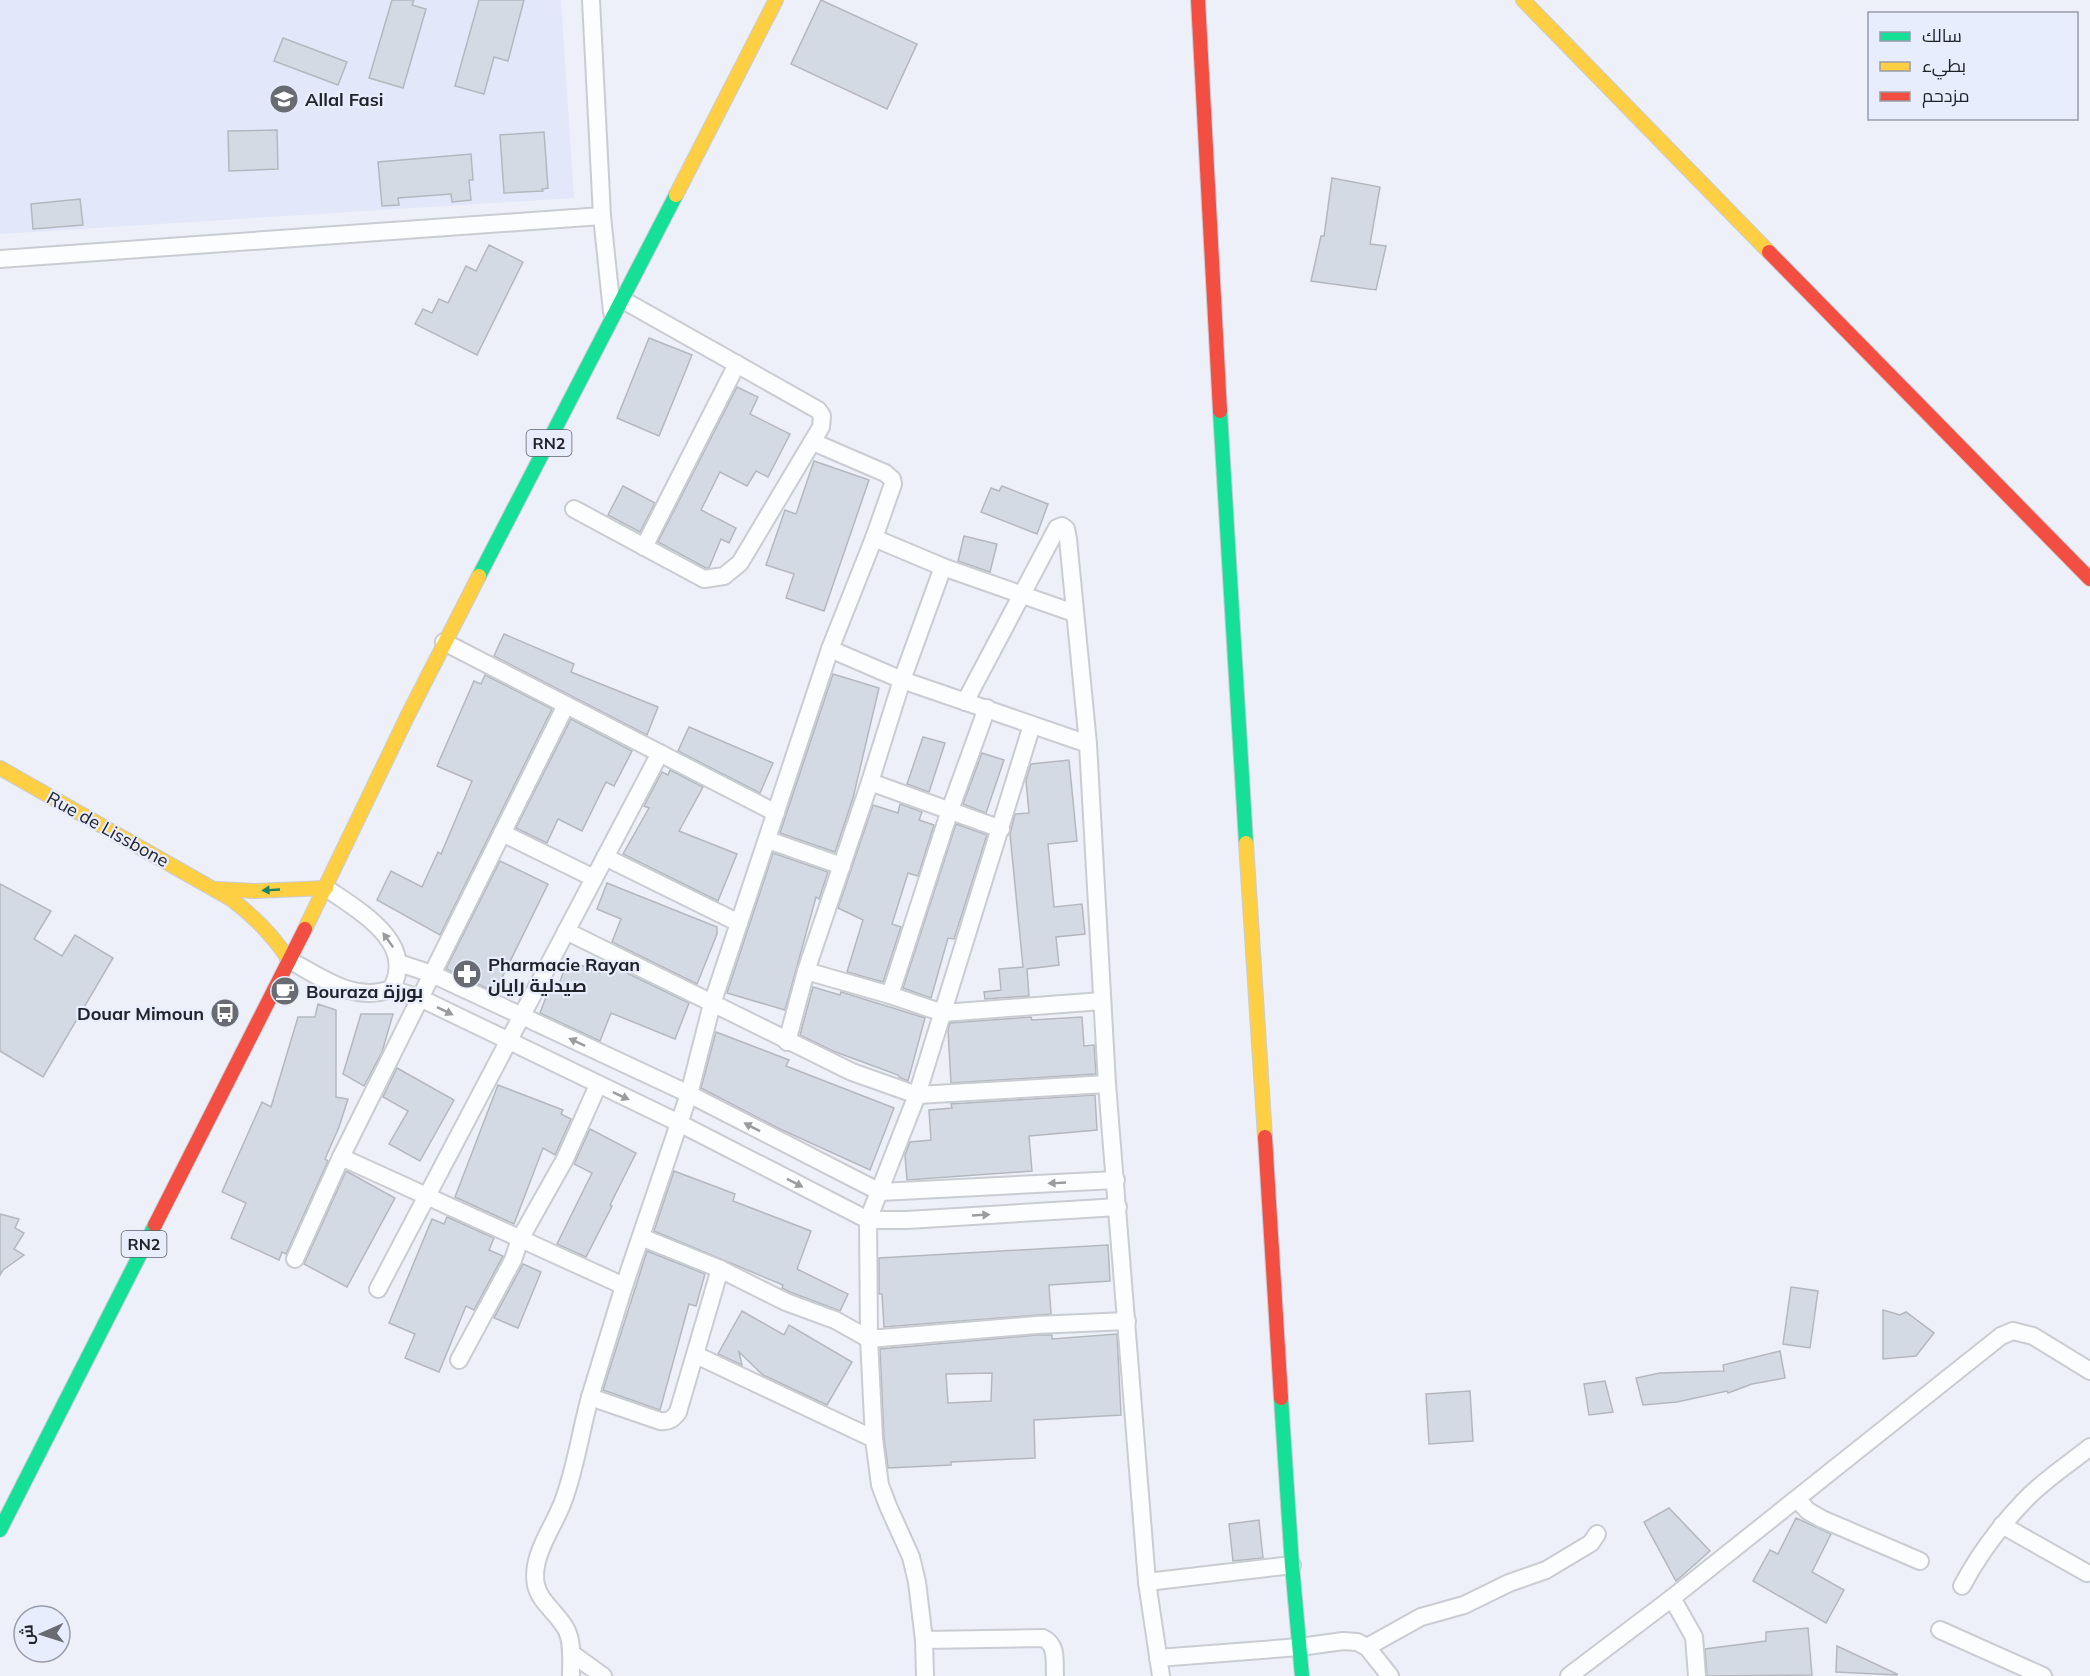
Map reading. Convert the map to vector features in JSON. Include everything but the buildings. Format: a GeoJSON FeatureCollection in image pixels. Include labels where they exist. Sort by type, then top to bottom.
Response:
{"type":"FeatureCollection","features":[{"type":"Feature","properties":{"kind":"main road","name":"RN2"},"geometry":{"type":"LineString","coordinates":[[0,1530],[326,888],[361,809],[444,642],[623,300],[776,0]]}},
{"type":"Feature","properties":{"kind":"main road"},"geometry":{"type":"LineString","coordinates":[[1198,0],[1227,547],[1302,1676]]}},
{"type":"Feature","properties":{"kind":"main road"},"geometry":{"type":"LineString","coordinates":[[1523,0],[2090,579]]}},
{"type":"Feature","properties":{"kind":"main road","name":"Rue de Lissbone"},"geometry":{"type":"LineString","coordinates":[[0,768],[215,889],[250,912],[280,943],[290,960]]}},
{"type":"Feature","properties":{"kind":"main road"},"geometry":{"type":"LineString","coordinates":[[215,889],[255,891],[326,888]]}},
{"type":"Feature","properties":{"kind":"street"},"geometry":{"type":"LineString","coordinates":[[591,0],[602,216],[613,319]]}},
{"type":"Feature","properties":{"kind":"street"},"geometry":{"type":"LineString","coordinates":[[0,259],[602,216]]}},
{"type":"Feature","properties":{"kind":"street"},"geometry":{"type":"LineString","coordinates":[[574,509],[704,579],[724,576],[740,562],[821,427],[822,416],[819,410],[623,300]]}},
{"type":"Feature","properties":{"kind":"street"},"geometry":{"type":"LineString","coordinates":[[644,547],[737,364]]}},
{"type":"Feature","properties":{"kind":"street"},"geometry":{"type":"LineString","coordinates":[[571,1676],[571,1653],[566,1630],[536,1586],[538,1558],[564,1499],[590,1396],[640,1237],[689,1094],[712,1004],[830,649],[891,491],[892,479],[885,473],[813,442]]}},
{"type":"Feature","properties":{"kind":"street"},"geometry":{"type":"LineString","coordinates":[[965,702],[1057,528],[1062,526],[1066,529],[1068,539],[1088,744],[1107,1084],[1147,1582],[1161,1676]]}},
{"type":"Feature","properties":{"kind":"street"},"geometry":{"type":"LineString","coordinates":[[874,538],[944,567],[1074,613]]}},
{"type":"Feature","properties":{"kind":"street"},"geometry":{"type":"LineString","coordinates":[[787,1042],[806,971],[902,680],[944,567]]}},
{"type":"Feature","properties":{"kind":"street"},"geometry":{"type":"LineString","coordinates":[[444,642],[776,813]]}},
{"type":"Feature","properties":{"kind":"street"},"geometry":{"type":"LineString","coordinates":[[830,649],[902,680],[1088,744]]}},
{"type":"Feature","properties":{"kind":"street"},"geometry":{"type":"LineString","coordinates":[[295,1259],[341,1156],[566,705]]}},
{"type":"Feature","properties":{"kind":"street"},"geometry":{"type":"LineString","coordinates":[[890,995],[950,810],[987,708]]}},
{"type":"Feature","properties":{"kind":"street"},"geometry":{"type":"LineString","coordinates":[[925,1676],[924,1640],[917,1582],[911,1557],[880,1485],[874,1439],[869,1339],[868,1220],[917,1095],[1032,725]]}},
{"type":"Feature","properties":{"kind":"street"},"geometry":{"type":"LineString","coordinates":[[378,1289],[660,753]]}},
{"type":"Feature","properties":{"kind":"street"},"geometry":{"type":"LineString","coordinates":[[870,782],[1001,829]]}},
{"type":"Feature","properties":{"kind":"street"},"geometry":{"type":"LineString","coordinates":[[502,833],[594,878]]}},
{"type":"Feature","properties":{"kind":"street"},"geometry":{"type":"LineString","coordinates":[[768,840],[842,867]]}},
{"type":"Feature","properties":{"kind":"street"},"geometry":{"type":"LineString","coordinates":[[605,857],[739,923]]}},
{"type":"Feature","properties":{"kind":"street"},"geometry":{"type":"LineString","coordinates":[[326,888],[366,915],[396,952],[399,963],[398,977],[391,989]]}},
{"type":"Feature","properties":{"kind":"street"},"geometry":{"type":"LineString","coordinates":[[566,931],[787,1042],[852,1072],[917,1095],[1107,1084]]}},
{"type":"Feature","properties":{"kind":"street"},"geometry":{"type":"LineString","coordinates":[[290,960],[341,988],[360,993],[380,993],[391,989],[420,998],[679,1123],[868,1220],[907,1220],[1118,1207]]}},
{"type":"Feature","properties":{"kind":"street"},"geometry":{"type":"LineString","coordinates":[[399,963],[432,974],[689,1094],[880,1192],[1116,1180]]}},
{"type":"Feature","properties":{"kind":"street"},"geometry":{"type":"LineString","coordinates":[[806,971],[943,1013],[1102,1001]]}},
{"type":"Feature","properties":{"kind":"street"},"geometry":{"type":"LineString","coordinates":[[459,1360],[513,1260],[520,1239],[565,1159],[598,1085]]}},
{"type":"Feature","properties":{"kind":"street"},"geometry":{"type":"LineString","coordinates":[[341,1156],[624,1286]]}},
{"type":"Feature","properties":{"kind":"street"},"geometry":{"type":"LineString","coordinates":[[640,1237],[720,1269],[786,1302],[835,1320],[869,1339],[1036,1325],[1127,1321]]}},
{"type":"Feature","properties":{"kind":"street"},"geometry":{"type":"LineString","coordinates":[[590,1396],[660,1422],[673,1419],[678,1412],[696,1355],[720,1269]]}},
{"type":"Feature","properties":{"kind":"street"},"geometry":{"type":"LineString","coordinates":[[1569,1676],[1672,1598],[2001,1336],[2013,1331],[2033,1336],[2090,1371]]}},
{"type":"Feature","properties":{"kind":"street"},"geometry":{"type":"LineString","coordinates":[[696,1355],[874,1439]]}},
{"type":"Feature","properties":{"kind":"street"},"geometry":{"type":"LineString","coordinates":[[1962,1586],[1975,1562],[2002,1525],[2026,1498],[2090,1447]]}},
{"type":"Feature","properties":{"kind":"street"},"geometry":{"type":"LineString","coordinates":[[1797,1499],[1808,1511],[1822,1519],[1920,1561]]}},
{"type":"Feature","properties":{"kind":"street"},"geometry":{"type":"LineString","coordinates":[[2002,1525],[2087,1573]]}},
{"type":"Feature","properties":{"kind":"street"},"geometry":{"type":"LineString","coordinates":[[1367,1647],[1421,1617],[1464,1605],[1509,1583],[1546,1570],[1591,1543],[1597,1534]]}},
{"type":"Feature","properties":{"kind":"street"},"geometry":{"type":"LineString","coordinates":[[1147,1582],[1293,1565]]}},
{"type":"Feature","properties":{"kind":"street"},"geometry":{"type":"LineString","coordinates":[[1672,1598],[1694,1637],[1697,1676]]}},
{"type":"Feature","properties":{"kind":"street"},"geometry":{"type":"LineString","coordinates":[[1940,1630],[2043,1676]]}},
{"type":"Feature","properties":{"kind":"street"},"geometry":{"type":"LineString","coordinates":[[924,1640],[1043,1638],[1049,1641],[1054,1649],[1055,1676]]}},
{"type":"Feature","properties":{"kind":"street"},"geometry":{"type":"LineString","coordinates":[[1158,1658],[1300,1647],[1343,1641],[1357,1642],[1367,1647],[1390,1676]]}},
{"type":"Feature","properties":{"kind":"street"},"geometry":{"type":"LineString","coordinates":[[571,1653],[603,1676]]}},
{"type":"Feature","properties":{"kind":"shaded area","name":"Allal Fasi"},"geometry":{"type":"Polygon","coordinates":[[[0,0],[561,0],[574,198],[0,234],[0,0]]]}},
{"type":"Feature","properties":{"kind":"traffic: fast"},"geometry":{"type":"LineString","coordinates":[[479,576],[676,195]]}},
{"type":"Feature","properties":{"kind":"traffic: fast"},"geometry":{"type":"LineString","coordinates":[[1220,411],[1246,843]]}},
{"type":"Feature","properties":{"kind":"traffic: fast"},"geometry":{"type":"LineString","coordinates":[[0,1530],[155,1225]]}},
{"type":"Feature","properties":{"kind":"traffic: fast"},"geometry":{"type":"LineString","coordinates":[[1281,1398],[1302,1676]]}},
{"type":"Feature","properties":{"kind":"traffic: slow"},"geometry":{"type":"LineString","coordinates":[[676,195],[776,0]]}},
{"type":"Feature","properties":{"kind":"traffic: slow"},"geometry":{"type":"LineString","coordinates":[[1523,0],[1769,252]]}},
{"type":"Feature","properties":{"kind":"traffic: slow"},"geometry":{"type":"LineString","coordinates":[[305,929],[408,715],[479,576]]}},
{"type":"Feature","properties":{"kind":"traffic: slow"},"geometry":{"type":"LineString","coordinates":[[0,768],[231,899],[263,927],[289,960]]}},
{"type":"Feature","properties":{"kind":"traffic: slow"},"geometry":{"type":"LineString","coordinates":[[1246,843],[1265,1137]]}},
{"type":"Feature","properties":{"kind":"traffic: slow"},"geometry":{"type":"LineString","coordinates":[[218,889],[255,891],[326,888]]}},
{"type":"Feature","properties":{"kind":"traffic: jam"},"geometry":{"type":"LineString","coordinates":[[1198,0],[1220,411]]}},
{"type":"Feature","properties":{"kind":"traffic: jam"},"geometry":{"type":"LineString","coordinates":[[1769,252],[2090,579]]}},
{"type":"Feature","properties":{"kind":"traffic: jam"},"geometry":{"type":"LineString","coordinates":[[155,1225],[305,929]]}},
{"type":"Feature","properties":{"kind":"traffic: jam"},"geometry":{"type":"LineString","coordinates":[[1265,1137],[1281,1398]]}},
{"type":"Feature","properties":{"kind":"place","name":"Allal Fasi"},"geometry":{"type":"Point","coordinates":[284,99]}},
{"type":"Feature","properties":{"kind":"place","name":"Pharmacie Rayan صيدلية رايان"},"geometry":{"type":"Point","coordinates":[467,974]}},
{"type":"Feature","properties":{"kind":"place","name":"Bouraza بورزة"},"geometry":{"type":"Point","coordinates":[285,991]}},
{"type":"Feature","properties":{"kind":"place","name":"Douar Mimoun"},"geometry":{"type":"Point","coordinates":[225,1013]}}]}
